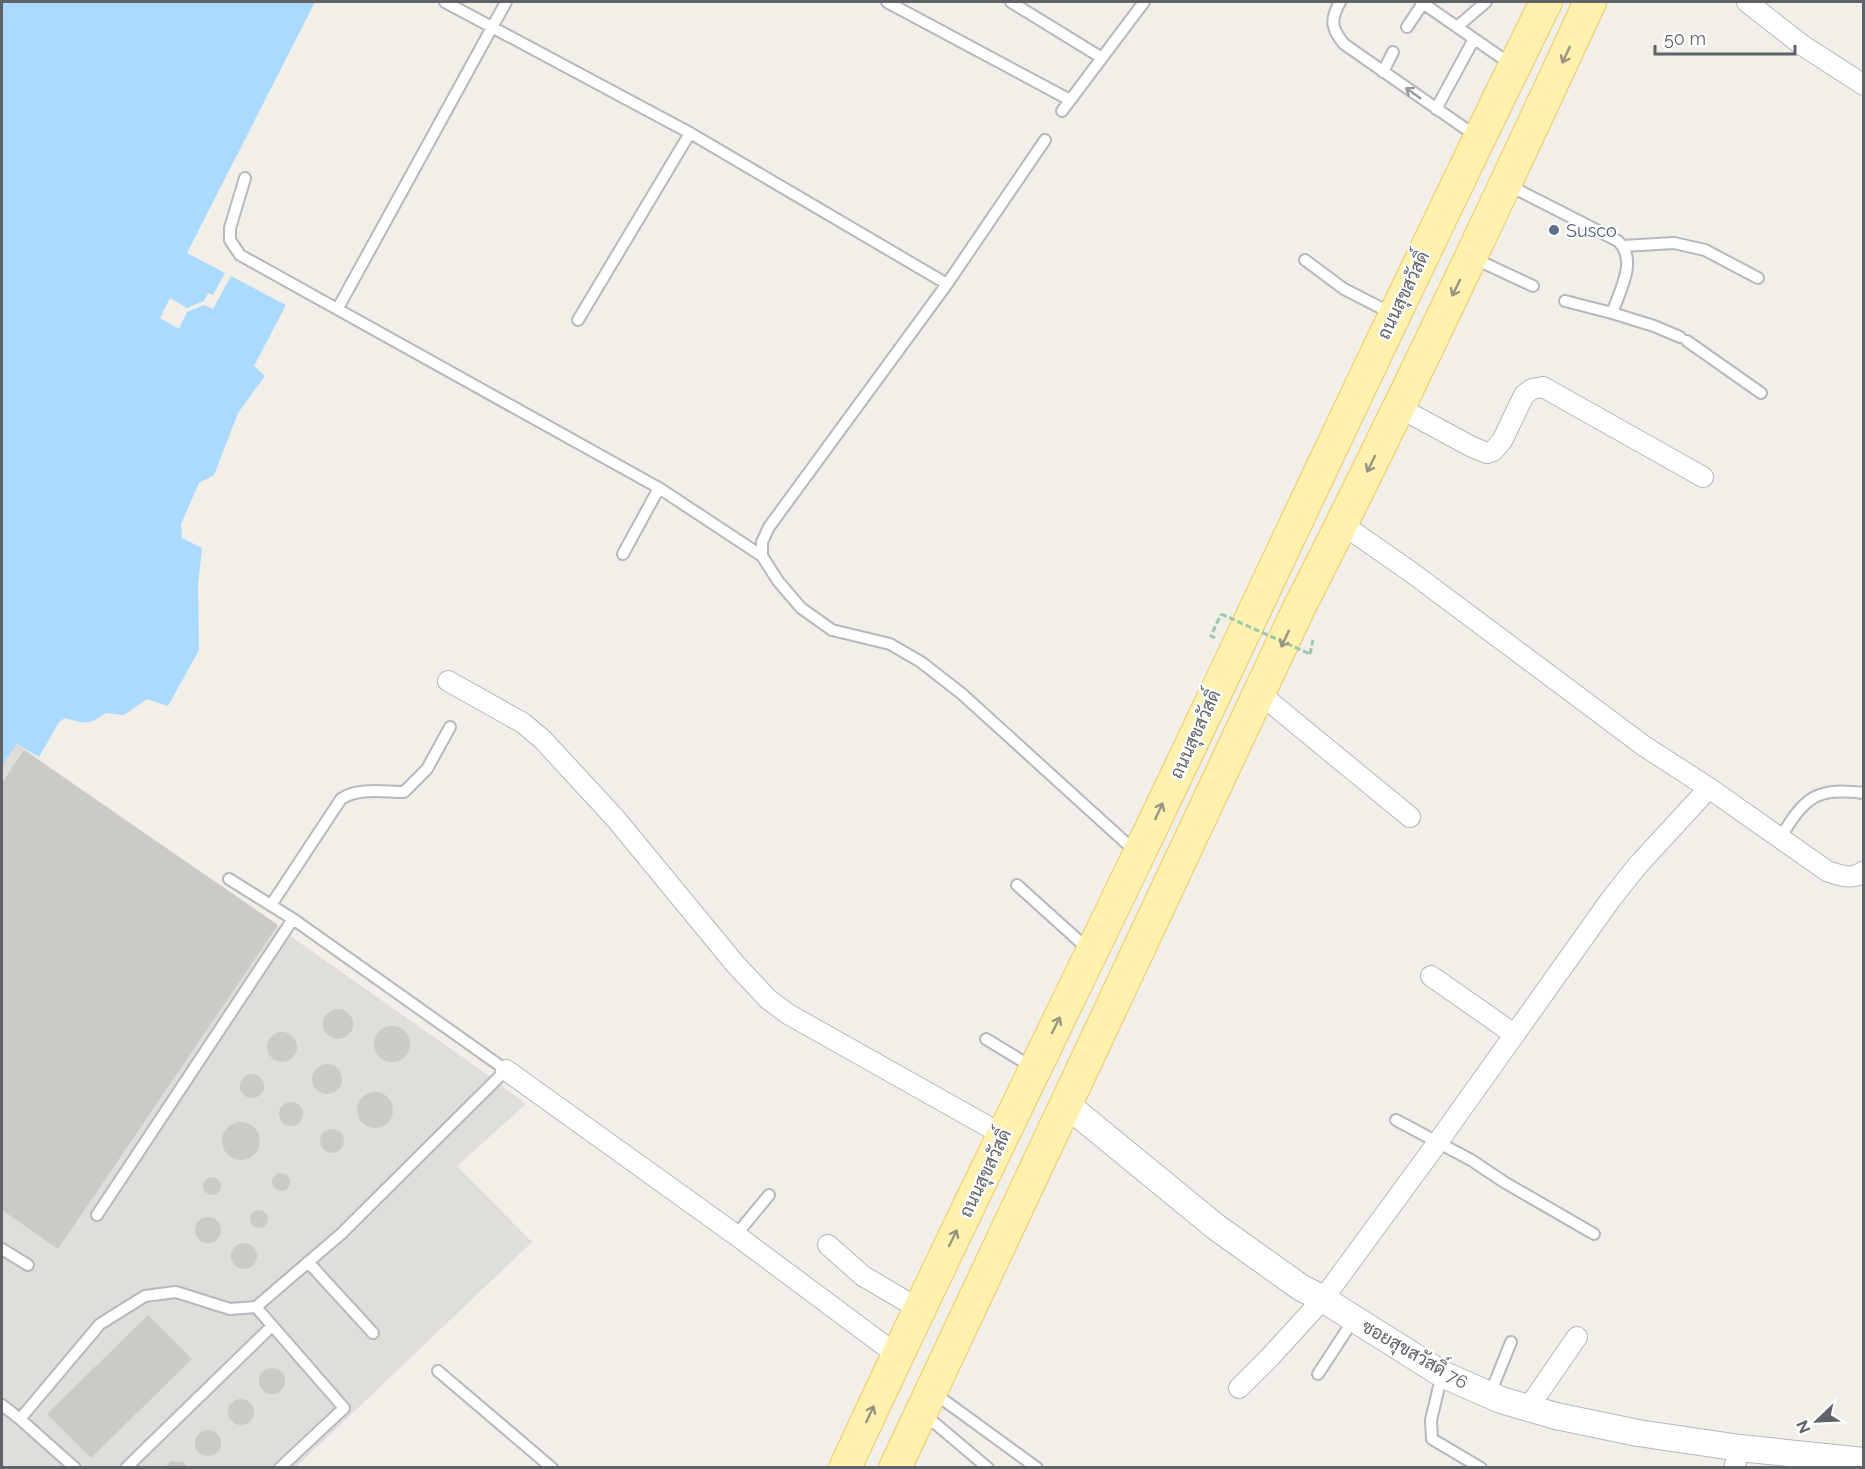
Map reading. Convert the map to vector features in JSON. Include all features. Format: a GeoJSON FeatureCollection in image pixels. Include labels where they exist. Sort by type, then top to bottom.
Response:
{"type":"FeatureCollection","features":[{"type":"Feature","properties":{"kind":"main road","name":"ถนนสุขสวัสดิ์"},"geometry":{"type":"LineString","coordinates":[[845,1467],[1139,854],[1394,314],[1546,2]]}},
{"type":"Feature","properties":{"kind":"main road"},"geometry":{"type":"LineString","coordinates":[[896,1467],[1259,693],[1506,184],[1590,2]]}},
{"type":"Feature","properties":{"kind":"street"},"geometry":{"type":"LineString","coordinates":[[1747,2],[1803,45],[1863,85]]}},
{"type":"Feature","properties":{"kind":"street"},"geometry":{"type":"LineString","coordinates":[[1398,407],[1487,453],[1493,451],[1502,441],[1524,395],[1532,389],[1543,387],[1703,477]]}},
{"type":"Feature","properties":{"kind":"street"},"geometry":{"type":"LineString","coordinates":[[1342,524],[1420,579],[1644,746],[1709,788],[1827,871],[1850,877],[1863,871]]}},
{"type":"Feature","properties":{"kind":"street"},"geometry":{"type":"LineString","coordinates":[[448,681],[523,723],[543,740],[615,818],[708,934],[768,999],[788,1014],[1003,1135]]}},
{"type":"Feature","properties":{"kind":"street"},"geometry":{"type":"LineString","coordinates":[[1259,693],[1410,817]]}},
{"type":"Feature","properties":{"kind":"street"},"geometry":{"type":"LineString","coordinates":[[1239,1388],[1323,1299],[1438,1142],[1611,898],[1709,788]]}},
{"type":"Feature","properties":{"kind":"street"},"geometry":{"type":"LineString","coordinates":[[1431,976],[1514,1034]]}},
{"type":"Feature","properties":{"kind":"street"},"geometry":{"type":"LineString","coordinates":[[506,1070],[736,1235],[897,1355]]}},
{"type":"Feature","properties":{"kind":"street","name":"ซอยสุขสวัสดิ์ 76"},"geometry":{"type":"LineString","coordinates":[[1066,1104],[1216,1227],[1300,1287],[1442,1374],[1489,1395],[1556,1416],[1638,1433],[1737,1458],[1863,1461]]}},
{"type":"Feature","properties":{"kind":"street"},"geometry":{"type":"LineString","coordinates":[[828,1245],[863,1276],[919,1309]]}},
{"type":"Feature","properties":{"kind":"street"},"geometry":{"type":"LineString","coordinates":[[1528,1408],[1577,1337]]}},
{"type":"Feature","properties":{"kind":"lane"},"geometry":{"type":"LineString","coordinates":[[445,2],[690,134],[947,284]]}},
{"type":"Feature","properties":{"kind":"lane"},"geometry":{"type":"LineString","coordinates":[[338,308],[506,2]]}},
{"type":"Feature","properties":{"kind":"lane"},"geometry":{"type":"LineString","coordinates":[[887,2],[1070,100]]}},
{"type":"Feature","properties":{"kind":"lane"},"geometry":{"type":"LineString","coordinates":[[1011,2],[1102,58]]}},
{"type":"Feature","properties":{"kind":"lane"},"geometry":{"type":"LineString","coordinates":[[1062,111],[1144,2]]}},
{"type":"Feature","properties":{"kind":"lane"},"geometry":{"type":"LineString","coordinates":[[1340,2],[1333,15],[1334,32],[1344,44],[1479,138]]}},
{"type":"Feature","properties":{"kind":"lane"},"geometry":{"type":"LineString","coordinates":[[1407,27],[1422,2],[1514,66]]}},
{"type":"Feature","properties":{"kind":"lane"},"geometry":{"type":"LineString","coordinates":[[1457,27],[1486,2]]}},
{"type":"Feature","properties":{"kind":"lane"},"geometry":{"type":"LineString","coordinates":[[1436,110],[1474,39]]}},
{"type":"Feature","properties":{"kind":"lane"},"geometry":{"type":"LineString","coordinates":[[1383,72],[1393,52]]}},
{"type":"Feature","properties":{"kind":"lane"},"geometry":{"type":"LineString","coordinates":[[578,320],[690,134]]}},
{"type":"Feature","properties":{"kind":"lane"},"geometry":{"type":"LineString","coordinates":[[762,556],[762,542],[769,527],[947,284],[1045,140]]}},
{"type":"Feature","properties":{"kind":"lane"},"geometry":{"type":"LineString","coordinates":[[245,178],[230,228],[230,240],[240,255],[659,488],[762,556],[778,581],[801,608],[832,630],[890,644],[921,662],[962,694],[1139,854]]}},
{"type":"Feature","properties":{"kind":"lane"},"geometry":{"type":"LineString","coordinates":[[1506,184],[1618,241],[1623,246],[1627,254],[1628,267],[1612,313]]}},
{"type":"Feature","properties":{"kind":"lane"},"geometry":{"type":"LineString","coordinates":[[1623,246],[1674,243],[1705,250],[1758,278]]}},
{"type":"Feature","properties":{"kind":"lane"},"geometry":{"type":"LineString","coordinates":[[1471,257],[1533,286]]}},
{"type":"Feature","properties":{"kind":"lane"},"geometry":{"type":"LineString","coordinates":[[1305,260],[1344,289],[1394,314]]}},
{"type":"Feature","properties":{"kind":"lane"},"geometry":{"type":"LineString","coordinates":[[1565,301],[1654,326],[1683,339],[1761,393]]}},
{"type":"Feature","properties":{"kind":"lane"},"geometry":{"type":"LineString","coordinates":[[623,554],[659,488]]}},
{"type":"Feature","properties":{"kind":"lane"},"geometry":{"type":"LineString","coordinates":[[271,905],[342,799],[350,794],[362,792],[404,792],[427,769],[450,727]]}},
{"type":"Feature","properties":{"kind":"lane"},"geometry":{"type":"LineString","coordinates":[[1780,838],[1797,811],[1816,796],[1837,790],[1863,793]]}},
{"type":"Feature","properties":{"kind":"lane"},"geometry":{"type":"LineString","coordinates":[[20,1419],[100,1324],[145,1296],[176,1292],[230,1309],[255,1307],[341,1234],[506,1070],[293,919],[229,879]]}},
{"type":"Feature","properties":{"kind":"lane"},"geometry":{"type":"LineString","coordinates":[[1017,885],[1091,952]]}},
{"type":"Feature","properties":{"kind":"lane"},"geometry":{"type":"LineString","coordinates":[[97,1215],[293,919]]}},
{"type":"Feature","properties":{"kind":"lane"},"geometry":{"type":"LineString","coordinates":[[986,1039],[1035,1068]]}},
{"type":"Feature","properties":{"kind":"lane"},"geometry":{"type":"LineString","coordinates":[[1396,1120],[1471,1160],[1504,1182],[1594,1234]]}},
{"type":"Feature","properties":{"kind":"lane"},"geometry":{"type":"LineString","coordinates":[[736,1235],[769,1195]]}},
{"type":"Feature","properties":{"kind":"lane"},"geometry":{"type":"LineString","coordinates":[[2,1249],[28,1265]]}},
{"type":"Feature","properties":{"kind":"lane"},"geometry":{"type":"LineString","coordinates":[[308,1262],[373,1333]]}},
{"type":"Feature","properties":{"kind":"lane"},"geometry":{"type":"LineString","coordinates":[[255,1307],[344,1408],[280,1467]]}},
{"type":"Feature","properties":{"kind":"lane"},"geometry":{"type":"LineString","coordinates":[[1318,1374],[1354,1319]]}},
{"type":"Feature","properties":{"kind":"lane"},"geometry":{"type":"LineString","coordinates":[[126,1467],[272,1326]]}},
{"type":"Feature","properties":{"kind":"lane"},"geometry":{"type":"LineString","coordinates":[[1489,1395],[1511,1342]]}},
{"type":"Feature","properties":{"kind":"lane"},"geometry":{"type":"LineString","coordinates":[[438,1371],[552,1467]]}},
{"type":"Feature","properties":{"kind":"lane"},"geometry":{"type":"LineString","coordinates":[[1442,1374],[1431,1420],[1432,1439],[1481,1467]]}},
{"type":"Feature","properties":{"kind":"lane"},"geometry":{"type":"LineString","coordinates":[[926,1401],[988,1467]]}},
{"type":"Feature","properties":{"kind":"lane"},"geometry":{"type":"LineString","coordinates":[[926,1401],[1037,1467]]}},
{"type":"Feature","properties":{"kind":"lane"},"geometry":{"type":"LineString","coordinates":[[2,1405],[75,1467]]}},
{"type":"Feature","properties":{"kind":"path"},"geometry":{"type":"LineString","coordinates":[[1221,614],[1310,654]]}},
{"type":"Feature","properties":{"kind":"shaded area"},"geometry":{"type":"Polygon","coordinates":[[[17,744],[526,1104],[457,1166],[532,1242],[296,1467],[2,1468],[2,766],[17,744]]]}},
{"type":"Feature","properties":{"kind":"water"},"geometry":{"type":"Polygon","coordinates":[[[2,2],[315,2],[187,253],[286,305],[254,366],[265,376],[238,413],[214,475],[199,483],[181,524],[182,538],[202,548],[198,584],[199,650],[168,706],[147,699],[124,715],[106,713],[87,722],[65,718],[59,722],[39,757],[17,744],[2,766],[2,2]]]}},
{"type":"Feature","properties":{"kind":"pier"},"geometry":{"type":"Polygon","coordinates":[[[225,273],[231,276],[213,309],[204,305],[187,312],[179,329],[160,318],[170,298],[187,308],[204,301],[208,293],[213,295],[225,273]]]}},
{"type":"Feature","properties":{"kind":"building"},"geometry":{"type":"Polygon","coordinates":[[[24,750],[278,925],[58,1249],[2,1210],[2,783],[24,750]]]}},
{"type":"Feature","properties":{"kind":"building"},"geometry":{"type":"Polygon","coordinates":[[[338,1009],[349,1013],[353,1024],[349,1035],[338,1039],[327,1035],[323,1024],[327,1013],[338,1009]]]}},
{"type":"Feature","properties":{"kind":"building"},"geometry":{"type":"Polygon","coordinates":[[[392,1026],[405,1031],[410,1044],[405,1057],[392,1062],[379,1057],[374,1044],[379,1031],[392,1026]]]}},
{"type":"Feature","properties":{"kind":"building"},"geometry":{"type":"Polygon","coordinates":[[[282,1032],[293,1036],[297,1047],[293,1058],[282,1062],[271,1058],[267,1047],[271,1036],[282,1032]]]}},
{"type":"Feature","properties":{"kind":"building"},"geometry":{"type":"Polygon","coordinates":[[[327,1064],[338,1068],[342,1079],[338,1090],[327,1094],[316,1090],[312,1079],[316,1068],[327,1064]]]}},
{"type":"Feature","properties":{"kind":"building"},"geometry":{"type":"Polygon","coordinates":[[[252,1074],[260,1078],[264,1086],[260,1094],[252,1098],[244,1094],[240,1086],[244,1078],[252,1074]]]}},
{"type":"Feature","properties":{"kind":"building"},"geometry":{"type":"Polygon","coordinates":[[[375,1092],[388,1097],[393,1110],[388,1123],[375,1128],[362,1123],[357,1110],[362,1097],[375,1092]]]}},
{"type":"Feature","properties":{"kind":"building"},"geometry":{"type":"Polygon","coordinates":[[[291,1102],[299,1106],[303,1114],[299,1122],[291,1126],[283,1122],[279,1114],[283,1106],[291,1102]]]}},
{"type":"Feature","properties":{"kind":"building"},"geometry":{"type":"Polygon","coordinates":[[[241,1122],[255,1127],[260,1141],[255,1155],[241,1160],[227,1155],[222,1141],[227,1127],[241,1122]]]}},
{"type":"Feature","properties":{"kind":"building"},"geometry":{"type":"Polygon","coordinates":[[[332,1129],[340,1133],[344,1141],[340,1149],[332,1153],[324,1149],[320,1141],[324,1133],[332,1129]]]}},
{"type":"Feature","properties":{"kind":"building"},"geometry":{"type":"Polygon","coordinates":[[[281,1173],[287,1176],[290,1182],[287,1188],[281,1191],[275,1188],[272,1182],[275,1176],[281,1173]]]}},
{"type":"Feature","properties":{"kind":"building"},"geometry":{"type":"Polygon","coordinates":[[[212,1177],[218,1180],[221,1186],[218,1192],[212,1195],[206,1192],[203,1186],[206,1180],[212,1177]]]}},
{"type":"Feature","properties":{"kind":"building"},"geometry":{"type":"Polygon","coordinates":[[[259,1210],[265,1213],[268,1219],[265,1225],[259,1228],[253,1225],[250,1219],[253,1213],[259,1210]]]}},
{"type":"Feature","properties":{"kind":"building"},"geometry":{"type":"Polygon","coordinates":[[[208,1217],[217,1221],[221,1230],[217,1239],[208,1243],[199,1239],[195,1230],[199,1221],[208,1217]]]}},
{"type":"Feature","properties":{"kind":"building"},"geometry":{"type":"Polygon","coordinates":[[[244,1243],[253,1247],[257,1256],[253,1265],[244,1269],[235,1265],[231,1256],[235,1247],[244,1243]]]}},
{"type":"Feature","properties":{"kind":"building"},"geometry":{"type":"Polygon","coordinates":[[[148,1315],[192,1359],[91,1458],[47,1414],[148,1315]]]}},
{"type":"Feature","properties":{"kind":"building"},"geometry":{"type":"Polygon","coordinates":[[[272,1368],[281,1372],[285,1381],[281,1390],[272,1394],[263,1390],[259,1381],[263,1372],[272,1368]]]}},
{"type":"Feature","properties":{"kind":"building"},"geometry":{"type":"Polygon","coordinates":[[[241,1399],[251,1402],[254,1412],[251,1422],[241,1425],[231,1422],[228,1412],[231,1402],[241,1399]]]}},
{"type":"Feature","properties":{"kind":"building"},"geometry":{"type":"Polygon","coordinates":[[[208,1430],[218,1433],[221,1443],[218,1453],[208,1456],[198,1453],[195,1443],[198,1433],[208,1430]]]}},
{"type":"Feature","properties":{"kind":"building"},"geometry":{"type":"Polygon","coordinates":[[[171,1461],[183,1462],[188,1468],[164,1468],[171,1461]]]}},
{"type":"Feature","properties":{"kind":"place","name":"Susco"},"geometry":{"type":"Point","coordinates":[1554,230]}}]}
